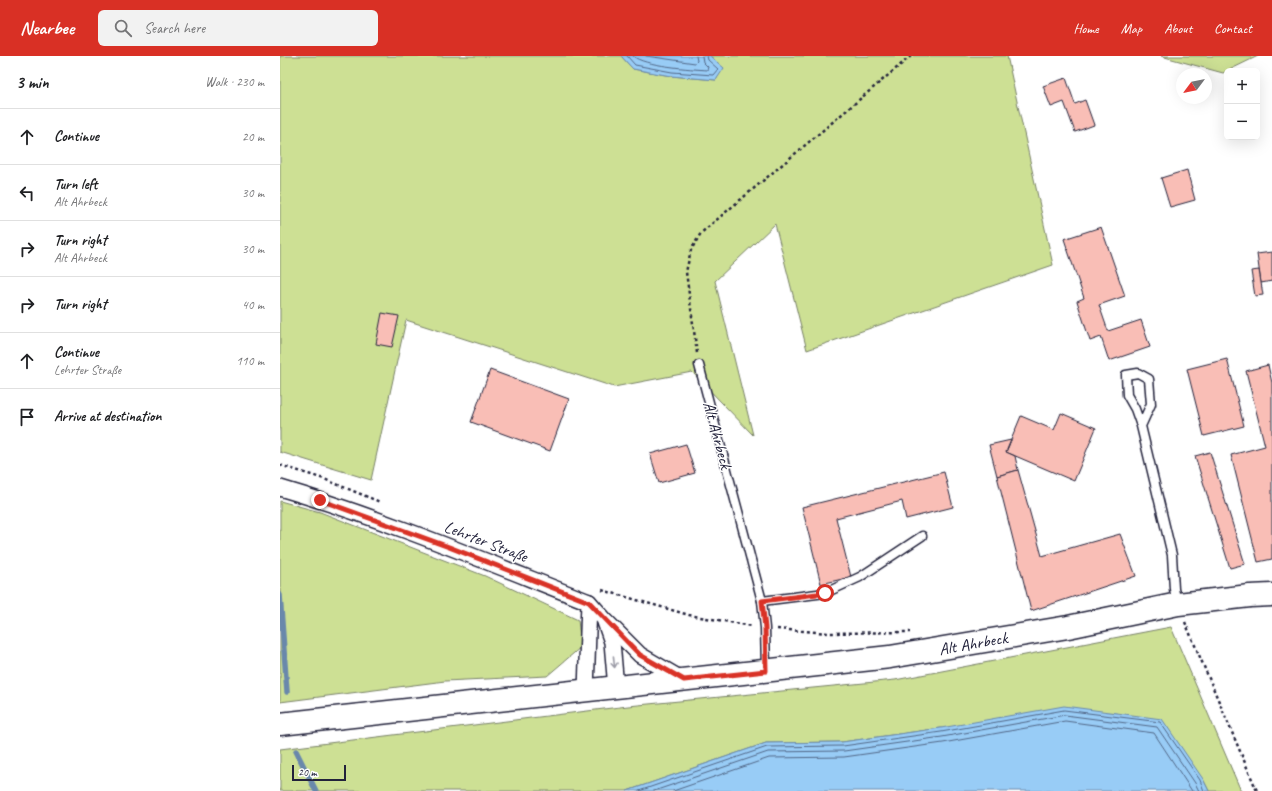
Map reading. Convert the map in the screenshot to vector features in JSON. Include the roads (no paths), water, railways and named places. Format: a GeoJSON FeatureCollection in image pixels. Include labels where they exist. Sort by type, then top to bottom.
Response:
{"type":"FeatureCollection","features":[{"type":"Feature","properties":{"kind":"main road","name":"Alt Ahrbeck"},"geometry":{"type":"LineString","coordinates":[[280,724],[890,657],[1068,627],[1178,604],[1272,595]]}},
{"type":"Feature","properties":{"kind":"street","name":"Lehrter Straße"},"geometry":{"type":"LineString","coordinates":[[280,488],[320,500],[428,539],[589,602],[604,619],[612,642],[616,688]]}},
{"type":"Feature","properties":{"kind":"street"},"geometry":{"type":"LineString","coordinates":[[586,691],[589,602]]}},
{"type":"Feature","properties":{"kind":"street"},"geometry":{"type":"LineString","coordinates":[[604,619],[640,655],[684,680]]}},
{"type":"Feature","properties":{"kind":"lane","name":"Alt Ahrbeck"},"geometry":{"type":"LineString","coordinates":[[699,365],[762,601],[765,628],[766,671]]}},
{"type":"Feature","properties":{"kind":"lane"},"geometry":{"type":"LineString","coordinates":[[1141,426],[1151,404],[1149,379],[1138,373],[1126,375],[1127,395],[1135,409],[1141,426],[1172,555],[1174,589],[1178,604]]}},
{"type":"Feature","properties":{"kind":"lane"},"geometry":{"type":"LineString","coordinates":[[762,601],[825,593],[860,577],[922,536]]}},
{"type":"Feature","properties":{"kind":"water"},"geometry":{"type":"Polygon","coordinates":[[[621,56],[710,56],[724,68],[716,80],[671,76],[633,69],[621,56]]]}},
{"type":"Feature","properties":{"kind":"water"},"geometry":{"type":"Polygon","coordinates":[[[1064,706],[1162,719],[1203,779],[1209,791],[627,791],[766,743],[842,742],[941,728],[1064,706]]]}},
{"type":"Feature","properties":{"kind":"waterway"},"geometry":{"type":"LineString","coordinates":[[280,595],[287,692]]}},
{"type":"Feature","properties":{"kind":"waterway"},"geometry":{"type":"LineString","coordinates":[[296,751],[316,791]]}}]}
